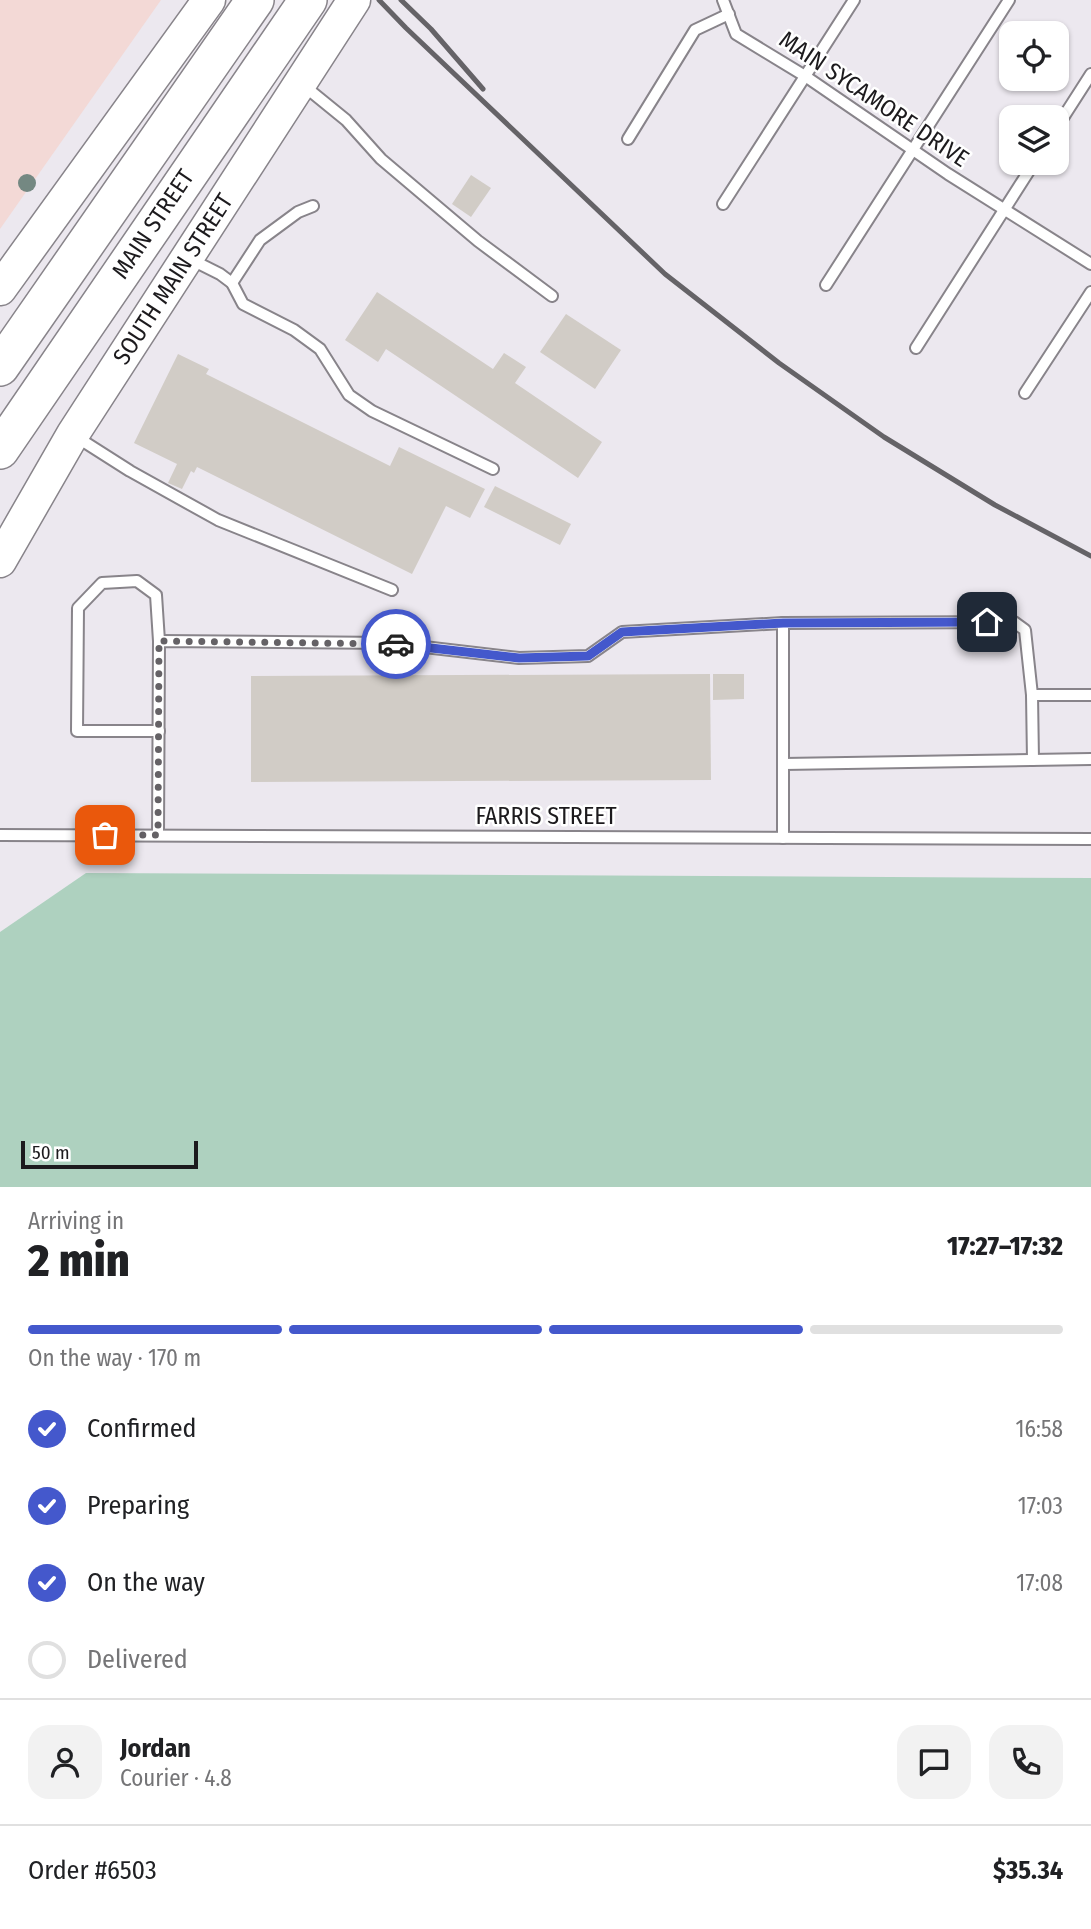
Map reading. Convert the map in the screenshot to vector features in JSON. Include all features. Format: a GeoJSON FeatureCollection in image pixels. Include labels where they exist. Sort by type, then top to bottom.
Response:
{"type":"FeatureCollection","features":[{"type":"Feature","properties":{"kind":"highway","name":"MAIN STREET"},"geometry":{"type":"LineString","coordinates":[[0,367],[255,0]]}},
{"type":"Feature","properties":{"kind":"highway","name":"MAIN STREET"},"geometry":{"type":"LineString","coordinates":[[0,450],[308,0]]}},
{"type":"Feature","properties":{"kind":"main road"},"geometry":{"type":"LineString","coordinates":[[0,289],[209,0]]}},
{"type":"Feature","properties":{"kind":"main road","name":"SOUTH MAIN STREET"},"geometry":{"type":"LineString","coordinates":[[0,562],[73,434],[354,0]]}},
{"type":"Feature","properties":{"kind":"lane","name":"MAIN SYCAMORE DRIVE"},"geometry":{"type":"LineString","coordinates":[[723,0],[736,34],[805,76],[913,150],[1091,264]]}},
{"type":"Feature","properties":{"kind":"lane"},"geometry":{"type":"LineString","coordinates":[[723,204],[854,0]]}},
{"type":"Feature","properties":{"kind":"lane"},"geometry":{"type":"LineString","coordinates":[[826,285],[1009,0]]}},
{"type":"Feature","properties":{"kind":"lane"},"geometry":{"type":"LineString","coordinates":[[628,139],[695,30],[729,14]]}},
{"type":"Feature","properties":{"kind":"lane"},"geometry":{"type":"LineString","coordinates":[[1069,108],[1091,74]]}},
{"type":"Feature","properties":{"kind":"lane"},"geometry":{"type":"LineString","coordinates":[[300,82],[346,120],[381,159],[478,241],[552,296]]}},
{"type":"Feature","properties":{"kind":"lane"},"geometry":{"type":"LineString","coordinates":[[916,348],[1026,175]]}},
{"type":"Feature","properties":{"kind":"lane"},"geometry":{"type":"LineString","coordinates":[[232,283],[260,240],[298,212],[313,206]]}},
{"type":"Feature","properties":{"kind":"lane"},"geometry":{"type":"LineString","coordinates":[[187,258],[232,283],[243,304],[293,330],[320,349],[349,395],[372,411],[493,469]]}},
{"type":"Feature","properties":{"kind":"lane"},"geometry":{"type":"LineString","coordinates":[[1025,393],[1091,292]]}},
{"type":"Feature","properties":{"kind":"lane"},"geometry":{"type":"LineString","coordinates":[[73,434],[130,471],[218,520],[392,590]]}},
{"type":"Feature","properties":{"kind":"lane"},"geometry":{"type":"LineString","coordinates":[[158,835],[159,731],[159,641],[156,595],[137,581],[102,583],[78,608],[77,732],[159,731]]}},
{"type":"Feature","properties":{"kind":"lane"},"geometry":{"type":"LineString","coordinates":[[159,641],[390,643],[519,658],[588,656],[622,632],[783,623],[1014,622],[1025,630],[1032,695],[1032,760]]}},
{"type":"Feature","properties":{"kind":"lane"},"geometry":{"type":"LineString","coordinates":[[783,623],[783,838]]}},
{"type":"Feature","properties":{"kind":"lane"},"geometry":{"type":"LineString","coordinates":[[1032,695],[1091,695]]}},
{"type":"Feature","properties":{"kind":"lane"},"geometry":{"type":"LineString","coordinates":[[784,764],[1091,759]]}},
{"type":"Feature","properties":{"kind":"lane","name":"FARRIS STREET"},"geometry":{"type":"LineString","coordinates":[[0,835],[1091,839]]}},
{"type":"Feature","properties":{"kind":"shaded area"},"geometry":{"type":"Polygon","coordinates":[[[0,0],[161,0],[0,229],[0,0]]]}},
{"type":"Feature","properties":{"kind":"green space"},"geometry":{"type":"Polygon","coordinates":[[[86,873],[1091,878],[1091,1187],[0,1187],[0,932],[86,873]]]}},
{"type":"Feature","properties":{"kind":"building"},"geometry":{"type":"Polygon","coordinates":[[[471,175],[491,188],[471,217],[452,204],[471,175]]]}},
{"type":"Feature","properties":{"kind":"building"},"geometry":{"type":"Polygon","coordinates":[[[377,292],[493,369],[504,353],[526,367],[515,383],[602,442],[578,478],[386,349],[378,362],[345,340],[377,292]]]}},
{"type":"Feature","properties":{"kind":"building"},"geometry":{"type":"Polygon","coordinates":[[[566,314],[621,350],[595,389],[540,352],[566,314]]]}},
{"type":"Feature","properties":{"kind":"building"},"geometry":{"type":"Polygon","coordinates":[[[178,354],[209,369],[206,374],[390,466],[399,447],[485,489],[470,518],[446,506],[412,574],[197,467],[194,473],[191,471],[182,489],[168,483],[177,464],[134,443],[178,354]]]}},
{"type":"Feature","properties":{"kind":"building"},"geometry":{"type":"Polygon","coordinates":[[[495,486],[571,524],[560,545],[484,507],[495,486]]]}},
{"type":"Feature","properties":{"kind":"building"},"geometry":{"type":"Polygon","coordinates":[[[710,674],[711,780],[251,782],[251,676],[710,674]]]}},
{"type":"Feature","properties":{"kind":"building"},"geometry":{"type":"Polygon","coordinates":[[[713,674],[744,674],[744,699],[713,700],[713,674]]]}},
{"type":"Feature","properties":{"kind":"railway"},"geometry":{"type":"LineString","coordinates":[[379,0],[665,274],[779,363],[884,437],[995,505],[1091,556]]}},
{"type":"Feature","properties":{"kind":"railway"},"geometry":{"type":"LineString","coordinates":[[401,0],[431,29],[483,89]]}},
{"type":"Feature","properties":{"kind":"way so far"},"geometry":{"type":"LineString","coordinates":[[105,835],[158,835],[159,641],[396,644]]}},
{"type":"Feature","properties":{"kind":"route"},"geometry":{"type":"LineString","coordinates":[[396,644],[519,658],[588,656],[622,632],[783,623],[987,622]]}}]}
